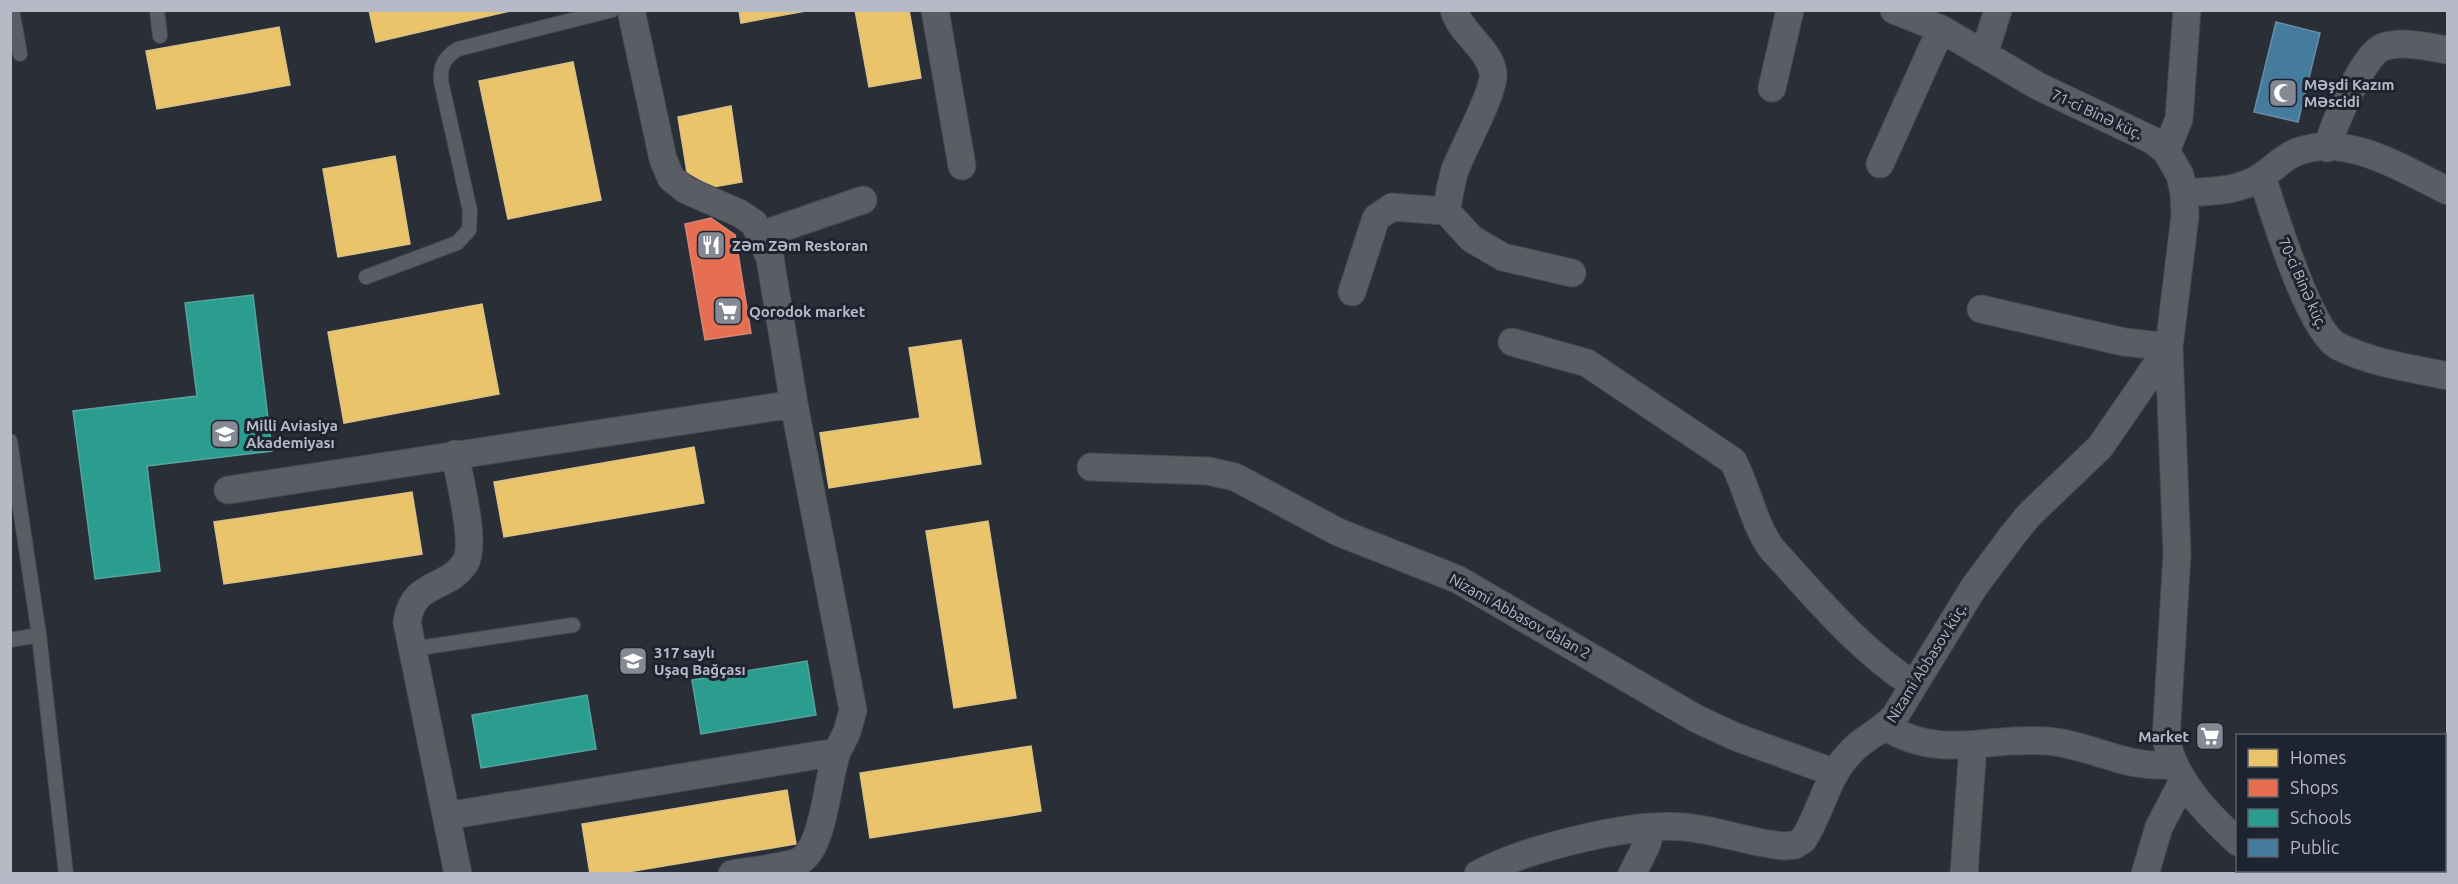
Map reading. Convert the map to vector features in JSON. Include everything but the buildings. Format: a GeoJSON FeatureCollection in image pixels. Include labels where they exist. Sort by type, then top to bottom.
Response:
{"type":"FeatureCollection","features":[{"type":"Feature","properties":{"kind":"street"},"geometry":{"type":"LineString","coordinates":[[631,10],[663,159],[671,178],[686,190],[739,213],[754,224],[770,258],[794,404],[853,710],[847,732],[829,774],[818,838],[810,852],[799,862],[732,873]]}},
{"type":"Feature","properties":{"kind":"street"},"geometry":{"type":"LineString","coordinates":[[935,10],[962,166]]}},
{"type":"Feature","properties":{"kind":"street"},"geometry":{"type":"LineString","coordinates":[[1446,211],[1455,171],[1494,74],[1488,58],[1457,20],[1454,10]]}},
{"type":"Feature","properties":{"kind":"street"},"geometry":{"type":"LineString","coordinates":[[1772,88],[1790,10]]}},
{"type":"Feature","properties":{"kind":"street","name":"71-ci Binə küç."},"geometry":{"type":"LineString","coordinates":[[1894,10],[1941,29],[2038,87],[2134,130],[2166,152],[2180,175],[2184,193]]}},
{"type":"Feature","properties":{"kind":"street"},"geometry":{"type":"LineString","coordinates":[[1984,54],[1998,10]]}},
{"type":"Feature","properties":{"kind":"street"},"geometry":{"type":"LineString","coordinates":[[2166,152],[2179,119],[2187,10]]}},
{"type":"Feature","properties":{"kind":"street"},"geometry":{"type":"LineString","coordinates":[[1880,164],[1941,29]]}},
{"type":"Feature","properties":{"kind":"street"},"geometry":{"type":"LineString","coordinates":[[2327,148],[2333,129],[2369,60],[2379,48],[2396,44],[2448,50]]}},
{"type":"Feature","properties":{"kind":"street"},"geometry":{"type":"LineString","coordinates":[[2184,193],[2222,191],[2245,186],[2262,177],[2277,162],[2298,151],[2327,148],[2354,150],[2448,190]]}},
{"type":"Feature","properties":{"kind":"street","name":"70-ci Binə küç."},"geometry":{"type":"LineString","coordinates":[[2262,177],[2283,242],[2316,318],[2321,328],[2336,345],[2373,360],[2448,376]]}},
{"type":"Feature","properties":{"kind":"street","name":"Nizami Abbasov küç."},"geometry":{"type":"LineString","coordinates":[[1478,873],[1533,852],[1618,831],[1651,827],[1706,829],[1769,845],[1795,845],[1803,840],[1835,773],[1849,754],[1886,727],[1974,587],[2029,515],[2100,447],[2169,347],[2182,252],[2184,193]]}},
{"type":"Feature","properties":{"kind":"street"},"geometry":{"type":"LineString","coordinates":[[761,235],[863,200]]}},
{"type":"Feature","properties":{"kind":"street"},"geometry":{"type":"LineString","coordinates":[[1352,292],[1376,218],[1392,207],[1446,211],[1472,239],[1503,257],[1572,273]]}},
{"type":"Feature","properties":{"kind":"street"},"geometry":{"type":"LineString","coordinates":[[1981,309],[2124,342],[2169,347],[2177,554],[2166,728],[2178,772],[2209,814],[2236,840]]}},
{"type":"Feature","properties":{"kind":"street"},"geometry":{"type":"LineString","coordinates":[[1512,342],[1587,363],[1733,461],[1743,481],[1760,532],[1771,548],[1864,649],[1884,666],[1914,685]]}},
{"type":"Feature","properties":{"kind":"street"},"geometry":{"type":"LineString","coordinates":[[228,490],[794,404]]}},
{"type":"Feature","properties":{"kind":"street"},"geometry":{"type":"LineString","coordinates":[[455,454],[470,543],[466,562],[454,573],[417,596],[409,607],[407,622],[458,873]]}},
{"type":"Feature","properties":{"kind":"street","name":"Nizami Abbasov dalan 2"},"geometry":{"type":"LineString","coordinates":[[1091,467],[1208,471],[1235,477],[1338,532],[1457,579],[1698,719],[1736,737],[1835,773]]}},
{"type":"Feature","properties":{"kind":"street"},"geometry":{"type":"LineString","coordinates":[[1886,727],[1916,743],[1973,745],[2045,741],[2079,746],[2178,772]]}},
{"type":"Feature","properties":{"kind":"street"},"geometry":{"type":"LineString","coordinates":[[1964,873],[1973,745]]}},
{"type":"Feature","properties":{"kind":"street"},"geometry":{"type":"LineString","coordinates":[[446,816],[837,752]]}},
{"type":"Feature","properties":{"kind":"street"},"geometry":{"type":"LineString","coordinates":[[2145,873],[2178,772]]}},
{"type":"Feature","properties":{"kind":"street"},"geometry":{"type":"LineString","coordinates":[[1632,873],[1647,844],[1651,827]]}},
{"type":"Feature","properties":{"kind":"lane"},"geometry":{"type":"LineString","coordinates":[[12,10],[20,54]]}},
{"type":"Feature","properties":{"kind":"lane"},"geometry":{"type":"LineString","coordinates":[[157,10],[160,36]]}},
{"type":"Feature","properties":{"kind":"lane"},"geometry":{"type":"LineString","coordinates":[[366,277],[457,243],[469,230],[470,211],[441,81],[440,71],[449,54],[458,49],[612,10]]}},
{"type":"Feature","properties":{"kind":"lane"},"geometry":{"type":"LineString","coordinates":[[10,441],[39,635],[66,873]]}},
{"type":"Feature","properties":{"kind":"lane"},"geometry":{"type":"LineString","coordinates":[[412,649],[573,625]]}},
{"type":"Feature","properties":{"kind":"lane"},"geometry":{"type":"LineString","coordinates":[[10,640],[39,635]]}},
{"type":"Feature","properties":{"kind":"place","name":"Məşdi Kazım Məscidi"},"geometry":{"type":"Point","coordinates":[2283,93]}},
{"type":"Feature","properties":{"kind":"place","name":"Zəm Zəm Restoran"},"geometry":{"type":"Point","coordinates":[711,245]}},
{"type":"Feature","properties":{"kind":"place","name":"Qorodok market"},"geometry":{"type":"Point","coordinates":[728,311]}},
{"type":"Feature","properties":{"kind":"place","name":"Milli Aviasiya Akademiyası"},"geometry":{"type":"Point","coordinates":[225,434]}},
{"type":"Feature","properties":{"kind":"place","name":"317 saylı Uşaq Bağçası"},"geometry":{"type":"Point","coordinates":[633,661]}},
{"type":"Feature","properties":{"kind":"place","name":"Market"},"geometry":{"type":"Point","coordinates":[2210,736]}}]}
